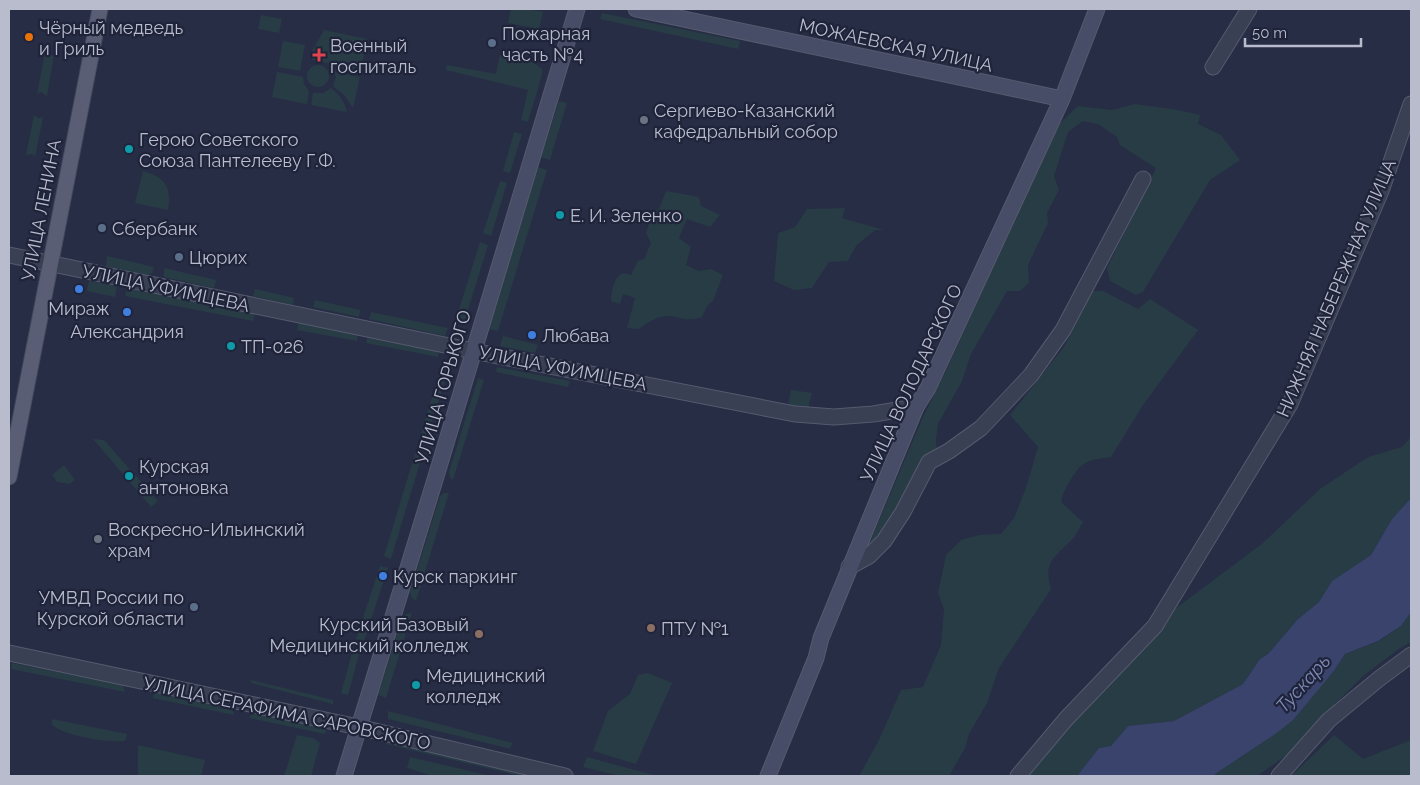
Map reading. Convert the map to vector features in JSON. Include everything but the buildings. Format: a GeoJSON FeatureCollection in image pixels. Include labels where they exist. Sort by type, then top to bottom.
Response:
{"type":"FeatureCollection","features":[{"type":"Feature","properties":{"kind":"main road","name":"УЛИЦА ЛЕНИНА"},"geometry":{"type":"LineString","coordinates":[[9,477],[100,9]]}},
{"type":"Feature","properties":{"kind":"street","name":"УЛИЦА ГОРЬКОГО"},"geometry":{"type":"LineString","coordinates":[[344,776],[577,9]]}},
{"type":"Feature","properties":{"kind":"street","name":"МОЖАЕВСКАЯ УЛИЦА"},"geometry":{"type":"LineString","coordinates":[[636,9],[1062,99]]}},
{"type":"Feature","properties":{"kind":"street","name":"УЛИЦА ВОЛОДАРСКОГО"},"geometry":{"type":"LineString","coordinates":[[768,776],[816,658],[821,638],[849,567],[916,407],[928,388],[1062,99],[1097,9]]}},
{"type":"Feature","properties":{"kind":"street"},"geometry":{"type":"LineString","coordinates":[[1213,67],[1249,9]]}},
{"type":"Feature","properties":{"kind":"street","name":"НИЖНЯЯ НАБЕРЕЖНАЯ УЛИЦА"},"geometry":{"type":"LineString","coordinates":[[1018,776],[1066,719],[1155,626],[1290,404],[1381,191],[1411,104]]}},
{"type":"Feature","properties":{"kind":"street"},"geometry":{"type":"LineString","coordinates":[[849,567],[869,556],[884,541],[903,512],[929,462],[949,451],[981,428],[1031,375],[1063,330],[1144,179]]}},
{"type":"Feature","properties":{"kind":"street","name":"УЛИЦА УФИМЦЕВА"},"geometry":{"type":"LineString","coordinates":[[9,255],[473,351],[795,414],[834,417],[873,414],[916,407]]}},
{"type":"Feature","properties":{"kind":"street","name":"УЛИЦА СЕРАФИМА САРОВСКОГО"},"geometry":{"type":"LineString","coordinates":[[9,653],[358,727],[565,776]]}},
{"type":"Feature","properties":{"kind":"street"},"geometry":{"type":"LineString","coordinates":[[1279,776],[1329,720],[1411,655]]}},
{"type":"Feature","properties":{"kind":"shaded area"},"geometry":{"type":"Polygon","coordinates":[[[511,9],[543,12],[539,29],[508,23],[511,9]]]}},
{"type":"Feature","properties":{"kind":"shaded area"},"geometry":{"type":"Polygon","coordinates":[[[602,13],[740,41],[738,49],[600,19],[602,13]]]}},
{"type":"Feature","properties":{"kind":"shaded area"},"geometry":{"type":"Polygon","coordinates":[[[261,15],[282,19],[279,33],[258,29],[261,15]]]}},
{"type":"Feature","properties":{"kind":"shaded area"},"geometry":{"type":"Polygon","coordinates":[[[324,30],[367,39],[361,70],[312,60],[311,53],[324,30]]]}},
{"type":"Feature","properties":{"kind":"shaded area"},"geometry":{"type":"Polygon","coordinates":[[[283,41],[305,45],[300,71],[278,67],[283,41]]]}},
{"type":"Feature","properties":{"kind":"shaded area"},"geometry":{"type":"Polygon","coordinates":[[[45,53],[49,56],[54,55],[47,96],[41,92],[37,94],[45,53]]]}},
{"type":"Feature","properties":{"kind":"shaded area"},"geometry":{"type":"Polygon","coordinates":[[[500,55],[534,63],[542,69],[542,75],[528,122],[521,120],[528,90],[446,70],[447,65],[496,74],[500,55]]]}},
{"type":"Feature","properties":{"kind":"shaded area"},"geometry":{"type":"Polygon","coordinates":[[[318,65],[326,68],[329,76],[326,84],[318,87],[310,84],[307,76],[310,68],[318,65]]]}},
{"type":"Feature","properties":{"kind":"shaded area"},"geometry":{"type":"Polygon","coordinates":[[[277,72],[303,77],[304,84],[309,91],[307,104],[272,97],[277,72]]]}},
{"type":"Feature","properties":{"kind":"shaded area"},"geometry":{"type":"Polygon","coordinates":[[[334,72],[360,77],[353,108],[344,95],[333,86],[336,77],[334,72]]]}},
{"type":"Feature","properties":{"kind":"shaded area"},"geometry":{"type":"Polygon","coordinates":[[[331,88],[341,98],[347,112],[311,105],[313,93],[323,93],[331,88]]]}},
{"type":"Feature","properties":{"kind":"shaded area"},"geometry":{"type":"Polygon","coordinates":[[[559,101],[567,103],[550,160],[541,157],[559,101]]]}},
{"type":"Feature","properties":{"kind":"shaded area"},"geometry":{"type":"Polygon","coordinates":[[[1135,104],[1200,115],[1198,124],[1221,135],[1240,160],[1210,180],[1143,292],[1136,295],[1110,281],[1107,268],[1156,168],[1120,145],[1117,137],[1098,124],[1083,121],[1068,132],[1054,176],[1059,190],[1047,213],[1048,223],[1028,265],[1029,283],[1020,291],[1007,291],[971,354],[962,381],[938,424],[937,452],[881,537],[867,549],[923,417],[946,371],[1055,128],[1078,106],[1112,110],[1135,104]]]}},
{"type":"Feature","properties":{"kind":"shaded area"},"geometry":{"type":"Polygon","coordinates":[[[34,115],[38,118],[43,117],[35,157],[32,154],[26,155],[34,115]]]}},
{"type":"Feature","properties":{"kind":"shaded area"},"geometry":{"type":"Polygon","coordinates":[[[514,132],[522,134],[510,173],[503,171],[514,132]]]}},
{"type":"Feature","properties":{"kind":"shaded area"},"geometry":{"type":"Polygon","coordinates":[[[538,167],[547,170],[498,331],[488,329],[538,167]]]}},
{"type":"Feature","properties":{"kind":"shaded area"},"geometry":{"type":"Polygon","coordinates":[[[143,171],[157,176],[165,184],[169,195],[168,210],[135,203],[143,171]]]}},
{"type":"Feature","properties":{"kind":"shaded area"},"geometry":{"type":"Polygon","coordinates":[[[500,181],[507,183],[491,236],[483,233],[500,181]]]}},
{"type":"Feature","properties":{"kind":"shaded area"},"geometry":{"type":"Polygon","coordinates":[[[666,191],[699,197],[701,206],[720,215],[710,227],[687,219],[679,238],[691,247],[686,265],[698,271],[711,269],[723,275],[713,301],[707,306],[702,317],[687,319],[665,316],[654,319],[639,329],[627,328],[635,298],[623,294],[620,304],[611,301],[614,286],[619,275],[631,275],[638,261],[644,259],[651,243],[646,233],[653,212],[659,209],[666,191]]]}},
{"type":"Feature","properties":{"kind":"shaded area"},"geometry":{"type":"Polygon","coordinates":[[[845,208],[842,218],[884,230],[875,230],[856,246],[848,261],[829,262],[812,288],[794,290],[774,281],[778,233],[795,227],[807,209],[845,208]]]}},
{"type":"Feature","properties":{"kind":"shaded area"},"geometry":{"type":"Polygon","coordinates":[[[480,242],[488,245],[464,323],[455,322],[480,242]]]}},
{"type":"Feature","properties":{"kind":"shaded area"},"geometry":{"type":"Polygon","coordinates":[[[107,256],[154,267],[152,273],[148,275],[106,266],[107,256]]]}},
{"type":"Feature","properties":{"kind":"shaded area"},"geometry":{"type":"Polygon","coordinates":[[[164,268],[216,280],[215,286],[213,288],[164,277],[164,268]]]}},
{"type":"Feature","properties":{"kind":"shaded area"},"geometry":{"type":"Polygon","coordinates":[[[89,281],[117,286],[115,297],[87,291],[89,281]]]}},
{"type":"Feature","properties":{"kind":"shaded area"},"geometry":{"type":"Polygon","coordinates":[[[127,288],[255,313],[253,321],[125,296],[127,288]]]}},
{"type":"Feature","properties":{"kind":"shaded area"},"geometry":{"type":"Polygon","coordinates":[[[255,289],[294,298],[293,305],[253,296],[255,289]]]}},
{"type":"Feature","properties":{"kind":"shaded area"},"geometry":{"type":"Polygon","coordinates":[[[1093,291],[1103,291],[1138,309],[1150,299],[1198,330],[1143,405],[1111,457],[1096,459],[1081,466],[1066,488],[1061,502],[1083,522],[1075,536],[1050,564],[1049,579],[1051,589],[999,668],[987,703],[969,734],[965,748],[949,776],[859,776],[879,740],[901,690],[923,687],[941,645],[944,609],[938,593],[946,555],[961,540],[979,535],[1001,534],[1014,518],[1026,488],[1038,447],[1010,415],[1064,347],[1093,291]]]}},
{"type":"Feature","properties":{"kind":"shaded area"},"geometry":{"type":"Polygon","coordinates":[[[315,300],[360,310],[359,317],[313,307],[315,300]]]}},
{"type":"Feature","properties":{"kind":"shaded area"},"geometry":{"type":"Polygon","coordinates":[[[371,312],[448,328],[445,336],[369,319],[371,312]]]}},
{"type":"Feature","properties":{"kind":"shaded area"},"geometry":{"type":"Polygon","coordinates":[[[299,322],[358,333],[357,341],[297,330],[299,322]]]}},
{"type":"Feature","properties":{"kind":"shaded area"},"geometry":{"type":"Polygon","coordinates":[[[368,335],[439,349],[438,357],[366,343],[368,335]]]}},
{"type":"Feature","properties":{"kind":"shaded area"},"geometry":{"type":"Polygon","coordinates":[[[503,336],[538,345],[535,353],[500,346],[503,336]]]}},
{"type":"Feature","properties":{"kind":"shaded area"},"geometry":{"type":"Polygon","coordinates":[[[497,367],[570,381],[568,387],[496,372],[497,367]]]}},
{"type":"Feature","properties":{"kind":"shaded area"},"geometry":{"type":"Polygon","coordinates":[[[441,368],[448,370],[391,559],[384,556],[441,368]]]}},
{"type":"Feature","properties":{"kind":"shaded area"},"geometry":{"type":"Polygon","coordinates":[[[478,378],[484,380],[453,480],[449,472],[478,378]]]}},
{"type":"Feature","properties":{"kind":"shaded area"},"geometry":{"type":"Polygon","coordinates":[[[791,390],[812,393],[808,408],[788,406],[791,390]]]}},
{"type":"Feature","properties":{"kind":"shaded area"},"geometry":{"type":"Polygon","coordinates":[[[1411,437],[1411,498],[1392,519],[1371,555],[1332,581],[1319,602],[1298,619],[1268,654],[1260,659],[1243,684],[1174,721],[1128,726],[1111,746],[1099,748],[1077,776],[1029,776],[1065,727],[1152,641],[1175,609],[1263,543],[1320,489],[1368,457],[1402,447],[1411,437]]]}},
{"type":"Feature","properties":{"kind":"shaded area"},"geometry":{"type":"Polygon","coordinates":[[[93,439],[104,440],[158,501],[151,507],[93,439]]]}},
{"type":"Feature","properties":{"kind":"shaded area"},"geometry":{"type":"Polygon","coordinates":[[[64,465],[75,480],[69,484],[57,482],[52,475],[64,465]]]}},
{"type":"Feature","properties":{"kind":"shaded area"},"geometry":{"type":"Polygon","coordinates":[[[444,493],[449,493],[416,601],[411,597],[410,592],[440,496],[444,493]]]}},
{"type":"Feature","properties":{"kind":"shaded area"},"geometry":{"type":"Polygon","coordinates":[[[380,566],[388,568],[364,641],[356,639],[380,566]]]}},
{"type":"Feature","properties":{"kind":"shaded area"},"geometry":{"type":"Polygon","coordinates":[[[1411,612],[1411,642],[1400,648],[1362,677],[1327,712],[1297,748],[1257,776],[1213,776],[1274,735],[1333,672],[1345,654],[1379,641],[1401,626],[1411,612]]]}},
{"type":"Feature","properties":{"kind":"shaded area"},"geometry":{"type":"Polygon","coordinates":[[[412,613],[386,698],[378,695],[402,618],[406,614],[412,613]]]}},
{"type":"Feature","properties":{"kind":"shaded area"},"geometry":{"type":"Polygon","coordinates":[[[353,649],[360,651],[348,695],[341,693],[353,649]]]}},
{"type":"Feature","properties":{"kind":"shaded area"},"geometry":{"type":"Polygon","coordinates":[[[12,663],[123,685],[125,692],[11,669],[12,663]]]}},
{"type":"Feature","properties":{"kind":"shaded area"},"geometry":{"type":"Polygon","coordinates":[[[648,673],[672,683],[636,764],[593,751],[608,711],[630,694],[638,675],[648,673]]]}},
{"type":"Feature","properties":{"kind":"shaded area"},"geometry":{"type":"Polygon","coordinates":[[[251,680],[333,700],[333,704],[251,683],[251,680]]]}},
{"type":"Feature","properties":{"kind":"shaded area"},"geometry":{"type":"Polygon","coordinates":[[[156,692],[232,707],[234,715],[152,698],[156,692]]]}},
{"type":"Feature","properties":{"kind":"shaded area"},"geometry":{"type":"Polygon","coordinates":[[[388,711],[513,743],[510,748],[507,748],[388,719],[388,711]]]}},
{"type":"Feature","properties":{"kind":"shaded area"},"geometry":{"type":"Polygon","coordinates":[[[253,712],[327,727],[325,734],[249,718],[253,712]]]}},
{"type":"Feature","properties":{"kind":"shaded area"},"geometry":{"type":"Polygon","coordinates":[[[52,719],[127,734],[125,741],[87,738],[58,729],[52,725],[52,719]]]}},
{"type":"Feature","properties":{"kind":"shaded area"},"geometry":{"type":"Polygon","coordinates":[[[297,735],[313,738],[320,743],[311,776],[284,776],[297,735]]]}},
{"type":"Feature","properties":{"kind":"shaded area"},"geometry":{"type":"Polygon","coordinates":[[[1334,735],[1363,759],[1411,740],[1411,776],[1291,776],[1334,735]]]}},
{"type":"Feature","properties":{"kind":"shaded area"},"geometry":{"type":"Polygon","coordinates":[[[387,739],[544,776],[520,776],[386,744],[387,739]]]}},
{"type":"Feature","properties":{"kind":"shaded area"},"geometry":{"type":"Polygon","coordinates":[[[138,745],[205,760],[201,776],[138,776],[138,745]]]}},
{"type":"Feature","properties":{"kind":"shaded area"},"geometry":{"type":"Polygon","coordinates":[[[410,757],[491,776],[433,776],[407,768],[410,757]]]}},
{"type":"Feature","properties":{"kind":"shaded area"},"geometry":{"type":"Polygon","coordinates":[[[587,757],[657,776],[620,776],[583,767],[587,757]]]}},
{"type":"Feature","properties":{"kind":"water","name":"Тускарь"},"geometry":{"type":"Polygon","coordinates":[[[1411,498],[1411,612],[1401,626],[1378,641],[1345,654],[1333,672],[1293,720],[1213,776],[1077,776],[1099,748],[1111,746],[1128,726],[1174,721],[1243,684],[1260,659],[1268,654],[1298,619],[1319,602],[1332,581],[1371,555],[1392,519],[1411,498]]]}},
{"type":"Feature","properties":{"kind":"place","name":"Чёрный медведь и Гриль"},"geometry":{"type":"Point","coordinates":[29,37]}},
{"type":"Feature","properties":{"kind":"place","name":"Пожарная часть №4"},"geometry":{"type":"Point","coordinates":[492,43]}},
{"type":"Feature","properties":{"kind":"place","name":"Военный госпиталь"},"geometry":{"type":"Point","coordinates":[319,55]}},
{"type":"Feature","properties":{"kind":"place","name":"Сергиево-Казанский кафедральный собор"},"geometry":{"type":"Point","coordinates":[644,120]}},
{"type":"Feature","properties":{"kind":"place","name":"Герою Советского Союза Пантелееву Г.Ф."},"geometry":{"type":"Point","coordinates":[129,149]}},
{"type":"Feature","properties":{"kind":"place","name":"Е. И. Зеленко"},"geometry":{"type":"Point","coordinates":[560,215]}},
{"type":"Feature","properties":{"kind":"place","name":"Сбербанк"},"geometry":{"type":"Point","coordinates":[102,228]}},
{"type":"Feature","properties":{"kind":"place","name":"Цюрих"},"geometry":{"type":"Point","coordinates":[179,257]}},
{"type":"Feature","properties":{"kind":"place","name":"Мираж"},"geometry":{"type":"Point","coordinates":[79,289]}},
{"type":"Feature","properties":{"kind":"place","name":"Александрия"},"geometry":{"type":"Point","coordinates":[127,312]}},
{"type":"Feature","properties":{"kind":"place","name":"Любава"},"geometry":{"type":"Point","coordinates":[532,335]}},
{"type":"Feature","properties":{"kind":"place","name":"ТП-026"},"geometry":{"type":"Point","coordinates":[231,346]}},
{"type":"Feature","properties":{"kind":"place","name":"Курская антоновка"},"geometry":{"type":"Point","coordinates":[129,476]}},
{"type":"Feature","properties":{"kind":"place","name":"Воскресно-Ильинский храм"},"geometry":{"type":"Point","coordinates":[98,539]}},
{"type":"Feature","properties":{"kind":"place","name":"Курск паркинг"},"geometry":{"type":"Point","coordinates":[383,576]}},
{"type":"Feature","properties":{"kind":"place","name":"УМВД России по Курской области"},"geometry":{"type":"Point","coordinates":[194,607]}},
{"type":"Feature","properties":{"kind":"place","name":"ПТУ №1"},"geometry":{"type":"Point","coordinates":[651,628]}},
{"type":"Feature","properties":{"kind":"place","name":"Курский Базовый Медицинский колледж"},"geometry":{"type":"Point","coordinates":[479,634]}},
{"type":"Feature","properties":{"kind":"place","name":"Медицинский колледж"},"geometry":{"type":"Point","coordinates":[416,685]}}]}
